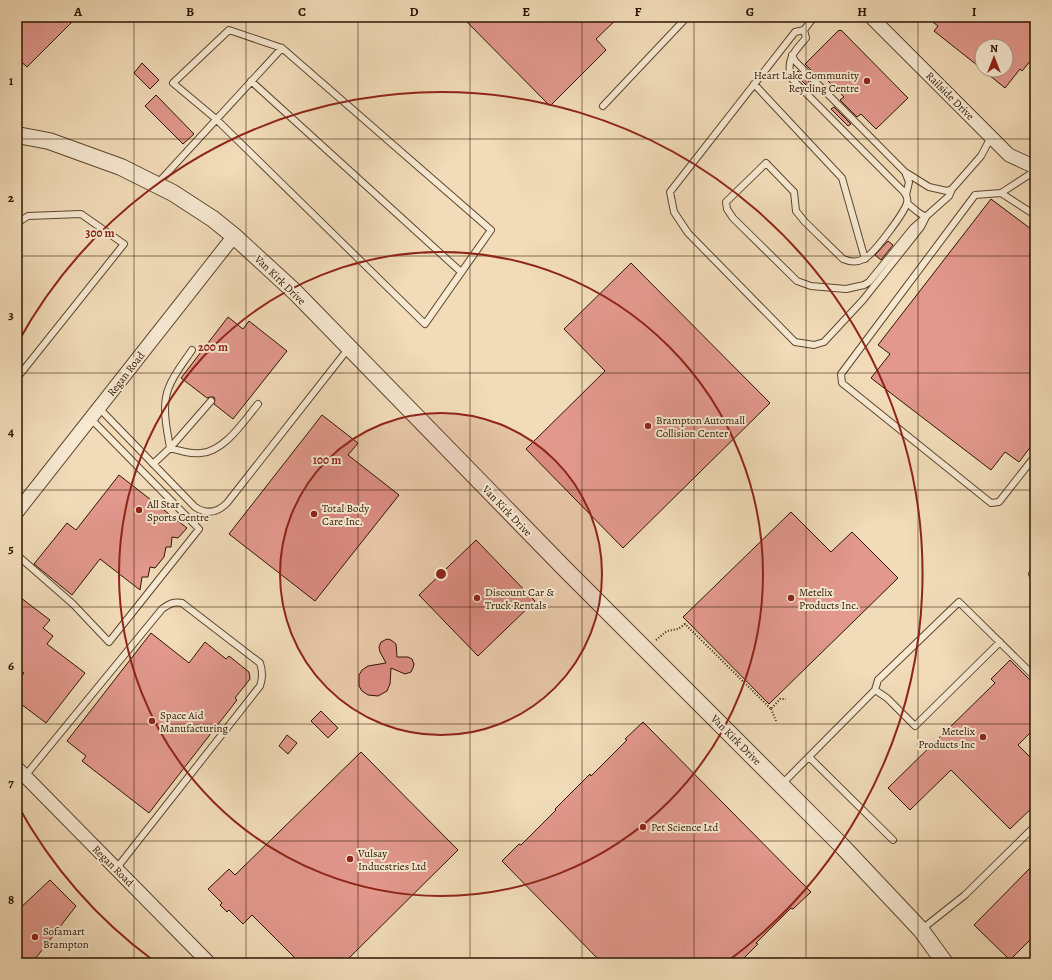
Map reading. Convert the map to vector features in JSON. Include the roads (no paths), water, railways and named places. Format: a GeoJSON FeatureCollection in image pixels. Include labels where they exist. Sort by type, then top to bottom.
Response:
{"type":"FeatureCollection","features":[{"type":"Feature","properties":{"kind":"street","name":"Railside Drive"},"geometry":{"type":"LineString","coordinates":[[871,17],[1009,155],[1035,167]]}},
{"type":"Feature","properties":{"kind":"street","name":"Van Kirk Drive"},"geometry":{"type":"LineString","coordinates":[[17,135],[49,142],[121,167],[173,193],[213,219],[234,236],[294,292],[645,650],[846,851],[921,930],[945,963]]}},
{"type":"Feature","properties":{"kind":"street","name":"Regan Road"},"geometry":{"type":"LineString","coordinates":[[17,512],[234,236]]}},
{"type":"Feature","properties":{"kind":"street","name":"Regan Road"},"geometry":{"type":"LineString","coordinates":[[21,772],[209,963]]}},
{"type":"Feature","properties":{"kind":"lane"},"geometry":{"type":"LineString","coordinates":[[603,106],[687,17]]}},
{"type":"Feature","properties":{"kind":"lane"},"geometry":{"type":"LineString","coordinates":[[814,17],[804,30],[795,32],[670,192],[674,212],[688,233],[795,342],[814,345],[824,342],[863,300],[922,227],[926,217]]}},
{"type":"Feature","properties":{"kind":"lane"},"geometry":{"type":"LineString","coordinates":[[229,30],[282,48],[432,177],[491,230],[425,324],[216,119],[173,82],[229,30]]}},
{"type":"Feature","properties":{"kind":"lane"},"geometry":{"type":"LineString","coordinates":[[804,30],[806,38],[792,55],[789,63],[791,78],[906,195]]}},
{"type":"Feature","properties":{"kind":"lane"},"geometry":{"type":"LineString","coordinates":[[156,184],[282,48]]}},
{"type":"Feature","properties":{"kind":"lane"},"geometry":{"type":"LineString","coordinates":[[792,55],[795,61],[905,172],[929,187],[947,191],[952,189]]}},
{"type":"Feature","properties":{"kind":"lane"},"geometry":{"type":"LineString","coordinates":[[251,81],[461,272]]}},
{"type":"Feature","properties":{"kind":"lane"},"geometry":{"type":"LineString","coordinates":[[754,84],[842,178],[865,259]]}},
{"type":"Feature","properties":{"kind":"lane"},"geometry":{"type":"LineString","coordinates":[[905,172],[909,182],[906,195],[907,203],[898,218],[872,253],[865,259],[855,262],[843,259],[805,222],[796,211],[794,192],[766,163],[726,202],[727,209],[733,218],[797,281],[811,286],[838,289],[846,289],[864,285],[869,282],[913,228],[950,196],[952,189],[981,156],[991,137]]}},
{"type":"Feature","properties":{"kind":"lane"},"geometry":{"type":"LineString","coordinates":[[1035,171],[1001,193],[975,195],[841,374],[842,383],[991,503],[999,502],[1035,456]]}},
{"type":"Feature","properties":{"kind":"lane"},"geometry":{"type":"LineString","coordinates":[[1001,193],[1035,215]]}},
{"type":"Feature","properties":{"kind":"lane"},"geometry":{"type":"LineString","coordinates":[[907,203],[926,217]]}},
{"type":"Feature","properties":{"kind":"lane"},"geometry":{"type":"LineString","coordinates":[[17,224],[28,216],[81,214],[124,244],[17,378]]}},
{"type":"Feature","properties":{"kind":"lane"},"geometry":{"type":"LineString","coordinates":[[99,408],[195,507],[201,511],[216,511],[222,508],[349,348]]}},
{"type":"Feature","properties":{"kind":"lane"},"geometry":{"type":"LineString","coordinates":[[170,448],[165,413],[168,388],[192,350]]}},
{"type":"Feature","properties":{"kind":"lane"},"geometry":{"type":"LineString","coordinates":[[154,464],[211,401]]}},
{"type":"Feature","properties":{"kind":"lane"},"geometry":{"type":"LineString","coordinates":[[170,448],[199,454],[212,451],[230,436],[258,404]]}},
{"type":"Feature","properties":{"kind":"lane"},"geometry":{"type":"LineString","coordinates":[[17,555],[73,604],[109,642],[199,529],[91,419]]}},
{"type":"Feature","properties":{"kind":"lane"},"geometry":{"type":"LineString","coordinates":[[1035,569],[1032,574],[1035,577]]}},
{"type":"Feature","properties":{"kind":"lane"},"geometry":{"type":"LineString","coordinates":[[21,772],[162,609],[169,605],[176,602],[182,603],[260,663],[262,679],[260,686],[116,869]]}},
{"type":"Feature","properties":{"kind":"lane"},"geometry":{"type":"LineString","coordinates":[[781,785],[876,690],[878,680],[959,602],[1035,676]]}},
{"type":"Feature","properties":{"kind":"lane"},"geometry":{"type":"LineString","coordinates":[[876,690],[887,698],[915,726],[1000,642]]}},
{"type":"Feature","properties":{"kind":"lane"},"geometry":{"type":"LineString","coordinates":[[809,757],[893,840]]}},
{"type":"Feature","properties":{"kind":"lane"},"geometry":{"type":"LineString","coordinates":[[921,930],[965,896],[1035,826]]}},
{"type":"Feature","properties":{"kind":"place","name":"Heart Lake Community Reycling Centre"},"geometry":{"type":"Point","coordinates":[867,81]}},
{"type":"Feature","properties":{"kind":"place","name":"Brampton Automall Collision Center"},"geometry":{"type":"Point","coordinates":[648,426]}},
{"type":"Feature","properties":{"kind":"place","name":"All Star Sports Centre"},"geometry":{"type":"Point","coordinates":[139,510]}},
{"type":"Feature","properties":{"kind":"place","name":"Total Body Care Inc."},"geometry":{"type":"Point","coordinates":[314,514]}},
{"type":"Feature","properties":{"kind":"place","name":"Discount Car & Truck Rentals"},"geometry":{"type":"Point","coordinates":[477,598]}},
{"type":"Feature","properties":{"kind":"place","name":"Metelix Products Inc."},"geometry":{"type":"Point","coordinates":[791,598]}},
{"type":"Feature","properties":{"kind":"place","name":"Space Aid Manufacturing"},"geometry":{"type":"Point","coordinates":[152,721]}},
{"type":"Feature","properties":{"kind":"place","name":"Metelix Products Inc"},"geometry":{"type":"Point","coordinates":[983,737]}},
{"type":"Feature","properties":{"kind":"place","name":"Pet Science Ltd"},"geometry":{"type":"Point","coordinates":[643,827]}},
{"type":"Feature","properties":{"kind":"place","name":"Vulsay Inducstries Ltd"},"geometry":{"type":"Point","coordinates":[350,859]}},
{"type":"Feature","properties":{"kind":"place","name":"Sofamart Brampton"},"geometry":{"type":"Point","coordinates":[35,937]}}]}
